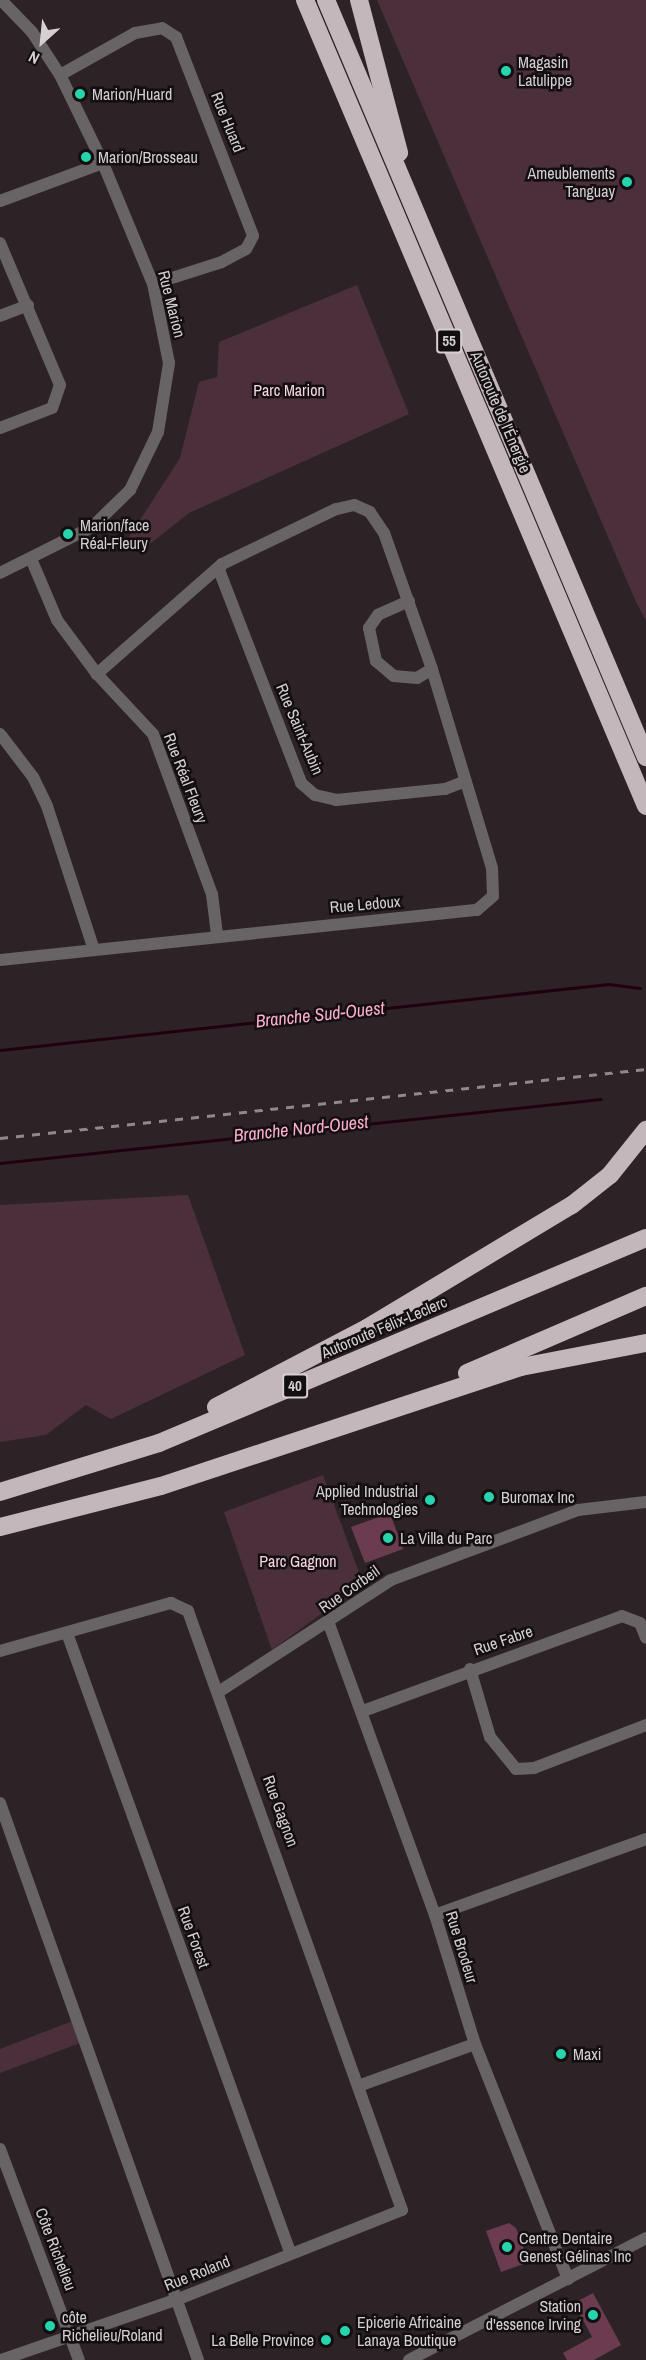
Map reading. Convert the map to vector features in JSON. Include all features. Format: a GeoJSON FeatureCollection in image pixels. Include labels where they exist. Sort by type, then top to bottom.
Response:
{"type":"FeatureCollection","features":[{"type":"Feature","properties":{"kind":"highway","name":"Autoroute de l'Énergie"},"geometry":{"type":"LineString","coordinates":[[305,0],[646,806]]}},
{"type":"Feature","properties":{"kind":"highway","name":"Autoroute de l'Énergie"},"geometry":{"type":"LineString","coordinates":[[326,0],[646,757]]}},
{"type":"Feature","properties":{"kind":"highway"},"geometry":{"type":"LineString","coordinates":[[359,0],[411,204]]}},
{"type":"Feature","properties":{"kind":"highway"},"geometry":{"type":"LineString","coordinates":[[104,1462],[284,1374],[545,1222],[603,1181],[646,1130]]}},
{"type":"Feature","properties":{"kind":"highway"},"geometry":{"type":"LineString","coordinates":[[517,1292],[646,1232]]}},
{"type":"Feature","properties":{"kind":"highway","name":"Autoroute Félix-Leclerc"},"geometry":{"type":"LineString","coordinates":[[0,1492],[104,1462],[646,1238]]}},
{"type":"Feature","properties":{"kind":"highway"},"geometry":{"type":"LineString","coordinates":[[380,1411],[646,1296]]}},
{"type":"Feature","properties":{"kind":"highway"},"geometry":{"type":"LineString","coordinates":[[0,1527],[172,1483],[380,1411],[555,1358],[646,1343]]}},
{"type":"Feature","properties":{"kind":"street","name":"Rue Marion"},"geometry":{"type":"LineString","coordinates":[[0,573],[32,561],[92,527],[130,490],[142,470],[166,403],[169,363],[153,284],[103,163],[60,75],[32,32],[1,0]]}},
{"type":"Feature","properties":{"kind":"street","name":"Rue Huard"},"geometry":{"type":"LineString","coordinates":[[60,75],[135,33],[162,28],[176,37],[253,236],[246,249],[222,262],[153,284]]}},
{"type":"Feature","properties":{"kind":"street"},"geometry":{"type":"LineString","coordinates":[[0,201],[103,163]]}},
{"type":"Feature","properties":{"kind":"street"},"geometry":{"type":"LineString","coordinates":[[0,243],[60,385],[52,408],[0,428]]}},
{"type":"Feature","properties":{"kind":"street"},"geometry":{"type":"LineString","coordinates":[[0,315],[28,305]]}},
{"type":"Feature","properties":{"kind":"street","name":"Rue Ledoux"},"geometry":{"type":"LineString","coordinates":[[0,960],[217,935],[477,910],[493,896],[492,868],[432,669],[384,533],[370,513],[354,506],[336,509],[222,564],[97,674]]}},
{"type":"Feature","properties":{"kind":"street","name":"Rue Réal Fleury"},"geometry":{"type":"LineString","coordinates":[[32,561],[57,620],[97,674],[153,734],[212,894],[217,935]]}},
{"type":"Feature","properties":{"kind":"street","name":"Rue Saint-Aubin"},"geometry":{"type":"LineString","coordinates":[[222,564],[219,570],[301,783],[315,795],[336,800],[445,789],[466,781]]}},
{"type":"Feature","properties":{"kind":"street"},"geometry":{"type":"LineString","coordinates":[[409,601],[378,615],[369,628],[376,661],[394,676],[417,678],[432,669]]}},
{"type":"Feature","properties":{"kind":"street"},"geometry":{"type":"LineString","coordinates":[[0,734],[33,777],[47,806],[94,950]]}},
{"type":"Feature","properties":{"kind":"street","name":"Rue Corbeil"},"geometry":{"type":"LineString","coordinates":[[220,1691],[329,1624],[378,1587],[407,1573],[578,1510],[646,1502]]}},
{"type":"Feature","properties":{"kind":"street","name":"Rue Gagnon"},"geometry":{"type":"LineString","coordinates":[[0,1651],[171,1603],[188,1611],[220,1691],[361,2085],[402,2210]]}},
{"type":"Feature","properties":{"kind":"street","name":"Rue Fabre"},"geometry":{"type":"LineString","coordinates":[[363,1711],[470,1669],[622,1616],[640,1623],[646,1638]]}},
{"type":"Feature","properties":{"kind":"street","name":"Rue Brodeur"},"geometry":{"type":"LineString","coordinates":[[329,1624],[363,1711],[435,1915],[475,2044],[568,2279]]}},
{"type":"Feature","properties":{"kind":"street","name":"Rue Forest"},"geometry":{"type":"LineString","coordinates":[[67,1633],[290,2252]]}},
{"type":"Feature","properties":{"kind":"street"},"geometry":{"type":"LineString","coordinates":[[470,1669],[490,1737],[516,1769],[534,1768],[646,1725]]}},
{"type":"Feature","properties":{"kind":"street"},"geometry":{"type":"LineString","coordinates":[[0,1803],[198,2360]]}},
{"type":"Feature","properties":{"kind":"street"},"geometry":{"type":"LineString","coordinates":[[435,1915],[646,1839]]}},
{"type":"Feature","properties":{"kind":"street"},"geometry":{"type":"LineString","coordinates":[[361,2085],[475,2044]]}},
{"type":"Feature","properties":{"kind":"street","name":"Côte Richelieu"},"geometry":{"type":"LineString","coordinates":[[0,2149],[79,2360]]}},
{"type":"Feature","properties":{"kind":"street","name":"Rue Roland"},"geometry":{"type":"LineString","coordinates":[[1,2360],[178,2300],[290,2252],[402,2210]]}},
{"type":"Feature","properties":{"kind":"street"},"geometry":{"type":"LineString","coordinates":[[612,2258],[646,2238]]}},
{"type":"Feature","properties":{"kind":"street"},"geometry":{"type":"LineString","coordinates":[[409,2360],[568,2279],[646,2245]]}},
{"type":"Feature","properties":{"kind":"green space"},"geometry":{"type":"Polygon","coordinates":[[[377,0],[646,0],[646,621],[636,602],[377,0]]]}},
{"type":"Feature","properties":{"kind":"green space","name":"Parc Marion"},"geometry":{"type":"Polygon","coordinates":[[[357,285],[409,414],[189,513],[141,551],[129,537],[180,458],[199,382],[217,377],[219,342],[357,285]]]}},
{"type":"Feature","properties":{"kind":"green space"},"geometry":{"type":"Polygon","coordinates":[[[188,1195],[245,1355],[111,1419],[86,1405],[46,1435],[0,1442],[0,1205],[188,1195]]]}},
{"type":"Feature","properties":{"kind":"green space","name":"Parc Gagnon"},"geometry":{"type":"Polygon","coordinates":[[[323,1475],[363,1583],[272,1650],[224,1512],[323,1475]]]}},
{"type":"Feature","properties":{"kind":"green space"},"geometry":{"type":"Polygon","coordinates":[[[75,2020],[83,2042],[0,2073],[0,2049],[75,2020]]]}},
{"type":"Feature","properties":{"kind":"building","name":"La Villa du Parc"},"geometry":{"type":"Polygon","coordinates":[[[390,1513],[403,1549],[365,1563],[351,1527],[390,1513]]]}},
{"type":"Feature","properties":{"kind":"building","name":"Centre Dentaire Genest Gélinas Inc"},"geometry":{"type":"Polygon","coordinates":[[[509,2223],[516,2228],[529,2262],[501,2272],[486,2231],[509,2223]]]}},
{"type":"Feature","properties":{"kind":"building"},"geometry":{"type":"Polygon","coordinates":[[[593,2293],[621,2345],[594,2360],[567,2360],[563,2353],[592,2337],[574,2303],[593,2293]]]}},
{"type":"Feature","properties":{"kind":"waterway","name":"Branche Sud-Ouest"},"geometry":{"type":"LineString","coordinates":[[0,1050],[608,984],[640,988]]}},
{"type":"Feature","properties":{"kind":"waterway","name":"Branche Nord-Ouest"},"geometry":{"type":"LineString","coordinates":[[0,1163],[601,1099]]}},
{"type":"Feature","properties":{"kind":"railway"},"geometry":{"type":"LineString","coordinates":[[0,1138],[646,1069]]}},
{"type":"Feature","properties":{"kind":"place","name":"Magasin Latulippe"},"geometry":{"type":"Point","coordinates":[506,71]}},
{"type":"Feature","properties":{"kind":"place","name":"Marion/Huard"},"geometry":{"type":"Point","coordinates":[80,94]}},
{"type":"Feature","properties":{"kind":"place","name":"Marion/Brosseau"},"geometry":{"type":"Point","coordinates":[86,157]}},
{"type":"Feature","properties":{"kind":"place","name":"Ameublements Tanguay"},"geometry":{"type":"Point","coordinates":[627,182]}},
{"type":"Feature","properties":{"kind":"place","name":"Marion/face Réal-Fleury"},"geometry":{"type":"Point","coordinates":[68,534]}},
{"type":"Feature","properties":{"kind":"place","name":"Buromax Inc"},"geometry":{"type":"Point","coordinates":[489,1497]}},
{"type":"Feature","properties":{"kind":"place","name":"Applied Industrial Technologies"},"geometry":{"type":"Point","coordinates":[430,1500]}},
{"type":"Feature","properties":{"kind":"place","name":"La Villa du Parc"},"geometry":{"type":"Point","coordinates":[388,1538]}},
{"type":"Feature","properties":{"kind":"place","name":"Maxi"},"geometry":{"type":"Point","coordinates":[561,2054]}},
{"type":"Feature","properties":{"kind":"place","name":"Centre Dentaire Genest Gélinas Inc"},"geometry":{"type":"Point","coordinates":[507,2247]}},
{"type":"Feature","properties":{"kind":"place","name":"Station d'essence Irving"},"geometry":{"type":"Point","coordinates":[593,2315]}},
{"type":"Feature","properties":{"kind":"place","name":"côte Richelieu/Roland"},"geometry":{"type":"Point","coordinates":[50,2326]}},
{"type":"Feature","properties":{"kind":"place","name":"Epicerie Africaine Lanaya Boutique"},"geometry":{"type":"Point","coordinates":[345,2331]}},
{"type":"Feature","properties":{"kind":"place","name":"La Belle Province"},"geometry":{"type":"Point","coordinates":[326,2340]}}]}
